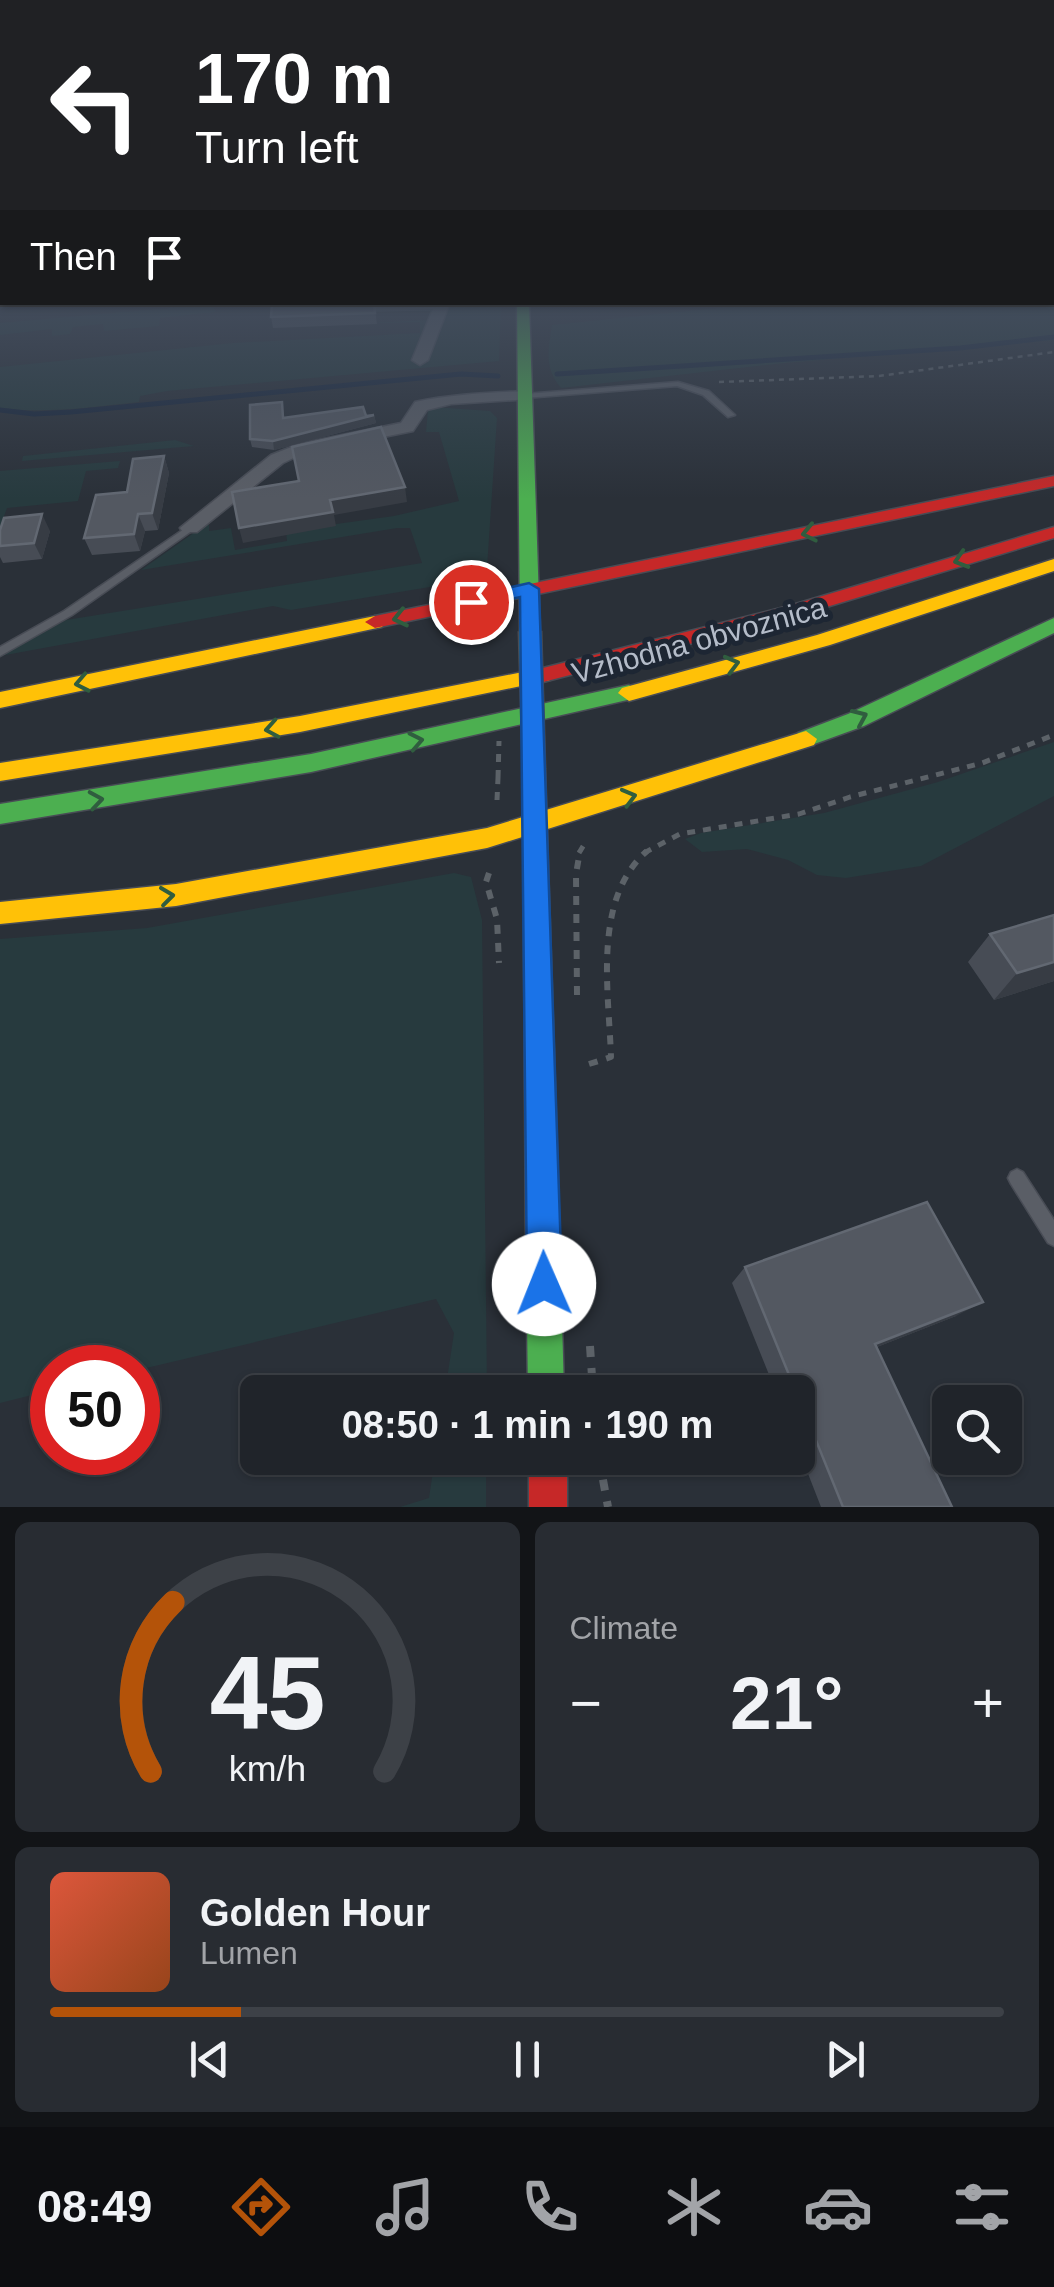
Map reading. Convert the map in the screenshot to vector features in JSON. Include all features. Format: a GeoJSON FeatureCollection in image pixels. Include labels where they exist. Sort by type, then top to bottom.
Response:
{"type":"FeatureCollection","features":[{"type":"Feature","properties":{"kind":"main road"},"geometry":{"type":"LineString","coordinates":[[524,358],[546,1375]]}},
{"type":"Feature","properties":{"kind":"main road"},"geometry":{"type":"LineString","coordinates":[[0,700],[1054,481]]}},
{"type":"Feature","properties":{"kind":"main road","name":"Vzhodna obvoznica"},"geometry":{"type":"LineString","coordinates":[[0,772],[226,737],[530,677],[792,612],[1054,532]]}},
{"type":"Feature","properties":{"kind":"main road","name":"Vzhodna obvoznica"},"geometry":{"type":"LineString","coordinates":[[0,814],[258,772],[585,702],[820,641],[1054,565]]}},
{"type":"Feature","properties":{"kind":"main road"},"geometry":{"type":"LineString","coordinates":[[0,913],[125,901],[286,878],[477,840],[536,824],[770,753],[856,720],[1054,625]]}},
{"type":"Feature","properties":{"kind":"main road"},"geometry":{"type":"LineString","coordinates":[[548,1475],[548,1507]]}},
{"type":"Feature","properties":{"kind":"street"},"geometry":{"type":"LineString","coordinates":[[190,528],[277,459],[299,449],[407,427],[421,406],[451,399],[524,396]]}},
{"type":"Feature","properties":{"kind":"lane"},"geometry":{"type":"LineString","coordinates":[[524,396],[678,384],[706,393],[730,415]]}},
{"type":"Feature","properties":{"kind":"lane"},"geometry":{"type":"LineString","coordinates":[[0,652],[68,613],[190,528]]}},
{"type":"Feature","properties":{"kind":"lane"},"geometry":{"type":"LineString","coordinates":[[1017,1178],[1054,1237]]}},
{"type":"Feature","properties":{"kind":"path"},"geometry":{"type":"LineString","coordinates":[[678,384],[879,376],[1008,358]]}},
{"type":"Feature","properties":{"kind":"path"},"geometry":{"type":"LineString","coordinates":[[589,1064],[612,1058],[610,967],[616,908],[621,884],[652,846],[678,834],[799,814],[833,801],[909,784],[1028,748],[1054,735]]}},
{"type":"Feature","properties":{"kind":"path"},"geometry":{"type":"LineString","coordinates":[[578,1007],[576,874],[578,854],[590,837]]}},
{"type":"Feature","properties":{"kind":"path"},"geometry":{"type":"LineString","coordinates":[[602,1475],[608,1507]]}},
{"type":"Feature","properties":{"kind":"green space"},"geometry":{"type":"Polygon","coordinates":[[[84,358],[415,358],[413,363],[427,363],[429,358],[499,358],[167,391],[140,396],[139,402],[87,408],[0,408],[0,367],[84,358]]]}},
{"type":"Feature","properties":{"kind":"green space"},"geometry":{"type":"Polygon","coordinates":[[[549,358],[840,358],[561,388],[549,358]]]}},
{"type":"Feature","properties":{"kind":"green space"},"geometry":{"type":"Polygon","coordinates":[[[434,407],[490,411],[497,418],[487,568],[472,580],[291,610],[273,606],[0,656],[5,648],[66,620],[422,563],[410,528],[397,528],[141,570],[205,525],[209,525],[209,531],[231,528],[235,550],[287,541],[286,531],[394,516],[459,501],[439,432],[426,432],[428,410],[434,407]]]}},
{"type":"Feature","properties":{"kind":"green space"},"geometry":{"type":"Polygon","coordinates":[[[175,440],[194,446],[22,461],[23,456],[175,440]]]}},
{"type":"Feature","properties":{"kind":"green space"},"geometry":{"type":"Polygon","coordinates":[[[120,461],[118,468],[86,471],[78,501],[7,508],[0,527],[0,471],[120,461]]]}},
{"type":"Feature","properties":{"kind":"green space"},"geometry":{"type":"Polygon","coordinates":[[[1054,742],[1054,796],[921,866],[846,878],[817,875],[788,860],[747,849],[702,852],[685,839],[824,813],[938,782],[1054,742]]]}},
{"type":"Feature","properties":{"kind":"green space"},"geometry":{"type":"Polygon","coordinates":[[[454,873],[471,877],[482,920],[487,1375],[448,1375],[454,1333],[436,1299],[160,1365],[160,1345],[30,1345],[30,1396],[0,1403],[0,939],[147,928],[454,873]]]}},
{"type":"Feature","properties":{"kind":"green space"},"geometry":{"type":"Polygon","coordinates":[[[432,1475],[486,1475],[486,1507],[400,1507],[429,1498],[432,1475]]]}},
{"type":"Feature","properties":{"kind":"building"},"geometry":{"type":"Polygon","coordinates":[[[282,402],[283,418],[363,407],[366,416],[374,415],[273,441],[250,439],[250,405],[282,402]]]}},
{"type":"Feature","properties":{"kind":"building"},"geometry":{"type":"Polygon","coordinates":[[[381,427],[405,487],[330,500],[333,512],[239,528],[232,492],[299,481],[292,447],[381,427]]]}},
{"type":"Feature","properties":{"kind":"building"},"geometry":{"type":"Polygon","coordinates":[[[164,456],[152,513],[138,514],[134,534],[84,538],[96,495],[127,492],[133,459],[164,456]]]}},
{"type":"Feature","properties":{"kind":"building"},"geometry":{"type":"Polygon","coordinates":[[[42,514],[34,543],[0,546],[4,518],[42,514]]]}},
{"type":"Feature","properties":{"kind":"building"},"geometry":{"type":"Polygon","coordinates":[[[1054,915],[1054,962],[1017,973],[990,934],[1054,915]]]}},
{"type":"Feature","properties":{"kind":"building"},"geometry":{"type":"Polygon","coordinates":[[[927,1202],[983,1302],[875,1344],[932,1465],[932,1475],[937,1475],[952,1507],[843,1507],[815,1438],[815,1375],[789,1375],[745,1267],[927,1202]]]}},
{"type":"Feature","properties":{"kind":"waterway"},"geometry":{"type":"LineString","coordinates":[[557,374],[800,358]]}},
{"type":"Feature","properties":{"kind":"waterway"},"geometry":{"type":"LineString","coordinates":[[0,410],[34,414],[71,412],[461,374],[498,376]]}},
{"type":"Feature","properties":{"kind":"traffic: fast"},"geometry":{"type":"LineString","coordinates":[[524,358],[530,631]]}},
{"type":"Feature","properties":{"kind":"traffic: fast"},"geometry":{"type":"LineString","coordinates":[[806,739],[856,720],[1054,625]]}},
{"type":"Feature","properties":{"kind":"traffic: fast"},"geometry":{"type":"LineString","coordinates":[[530,631],[534,769]]}},
{"type":"Feature","properties":{"kind":"traffic: fast"},"geometry":{"type":"LineString","coordinates":[[0,814],[311,763],[629,693]]}},
{"type":"Feature","properties":{"kind":"traffic: fast"},"geometry":{"type":"LineString","coordinates":[[543,1248],[546,1375]]}},
{"type":"Feature","properties":{"kind":"traffic: slow"},"geometry":{"type":"LineString","coordinates":[[629,693],[823,640],[1054,565]]}},
{"type":"Feature","properties":{"kind":"traffic: slow"},"geometry":{"type":"LineString","coordinates":[[0,700],[375,622]]}},
{"type":"Feature","properties":{"kind":"traffic: slow"},"geometry":{"type":"LineString","coordinates":[[0,772],[300,724],[543,675]]}},
{"type":"Feature","properties":{"kind":"traffic: slow"},"geometry":{"type":"LineString","coordinates":[[0,913],[176,895],[487,838],[806,739]]}},
{"type":"Feature","properties":{"kind":"traffic: jam"},"geometry":{"type":"LineString","coordinates":[[375,622],[1054,481]]}},
{"type":"Feature","properties":{"kind":"traffic: jam"},"geometry":{"type":"LineString","coordinates":[[543,675],[793,611],[1054,532]]}},
{"type":"Feature","properties":{"kind":"traffic: jam"},"geometry":{"type":"LineString","coordinates":[[534,769],[543,1248]]}},
{"type":"Feature","properties":{"kind":"traffic: jam"},"geometry":{"type":"LineString","coordinates":[[548,1475],[548,1507]]}},
{"type":"Feature","properties":{"kind":"route"},"geometry":{"type":"LineString","coordinates":[[471,602],[529,589],[544,1284]]}}]}
